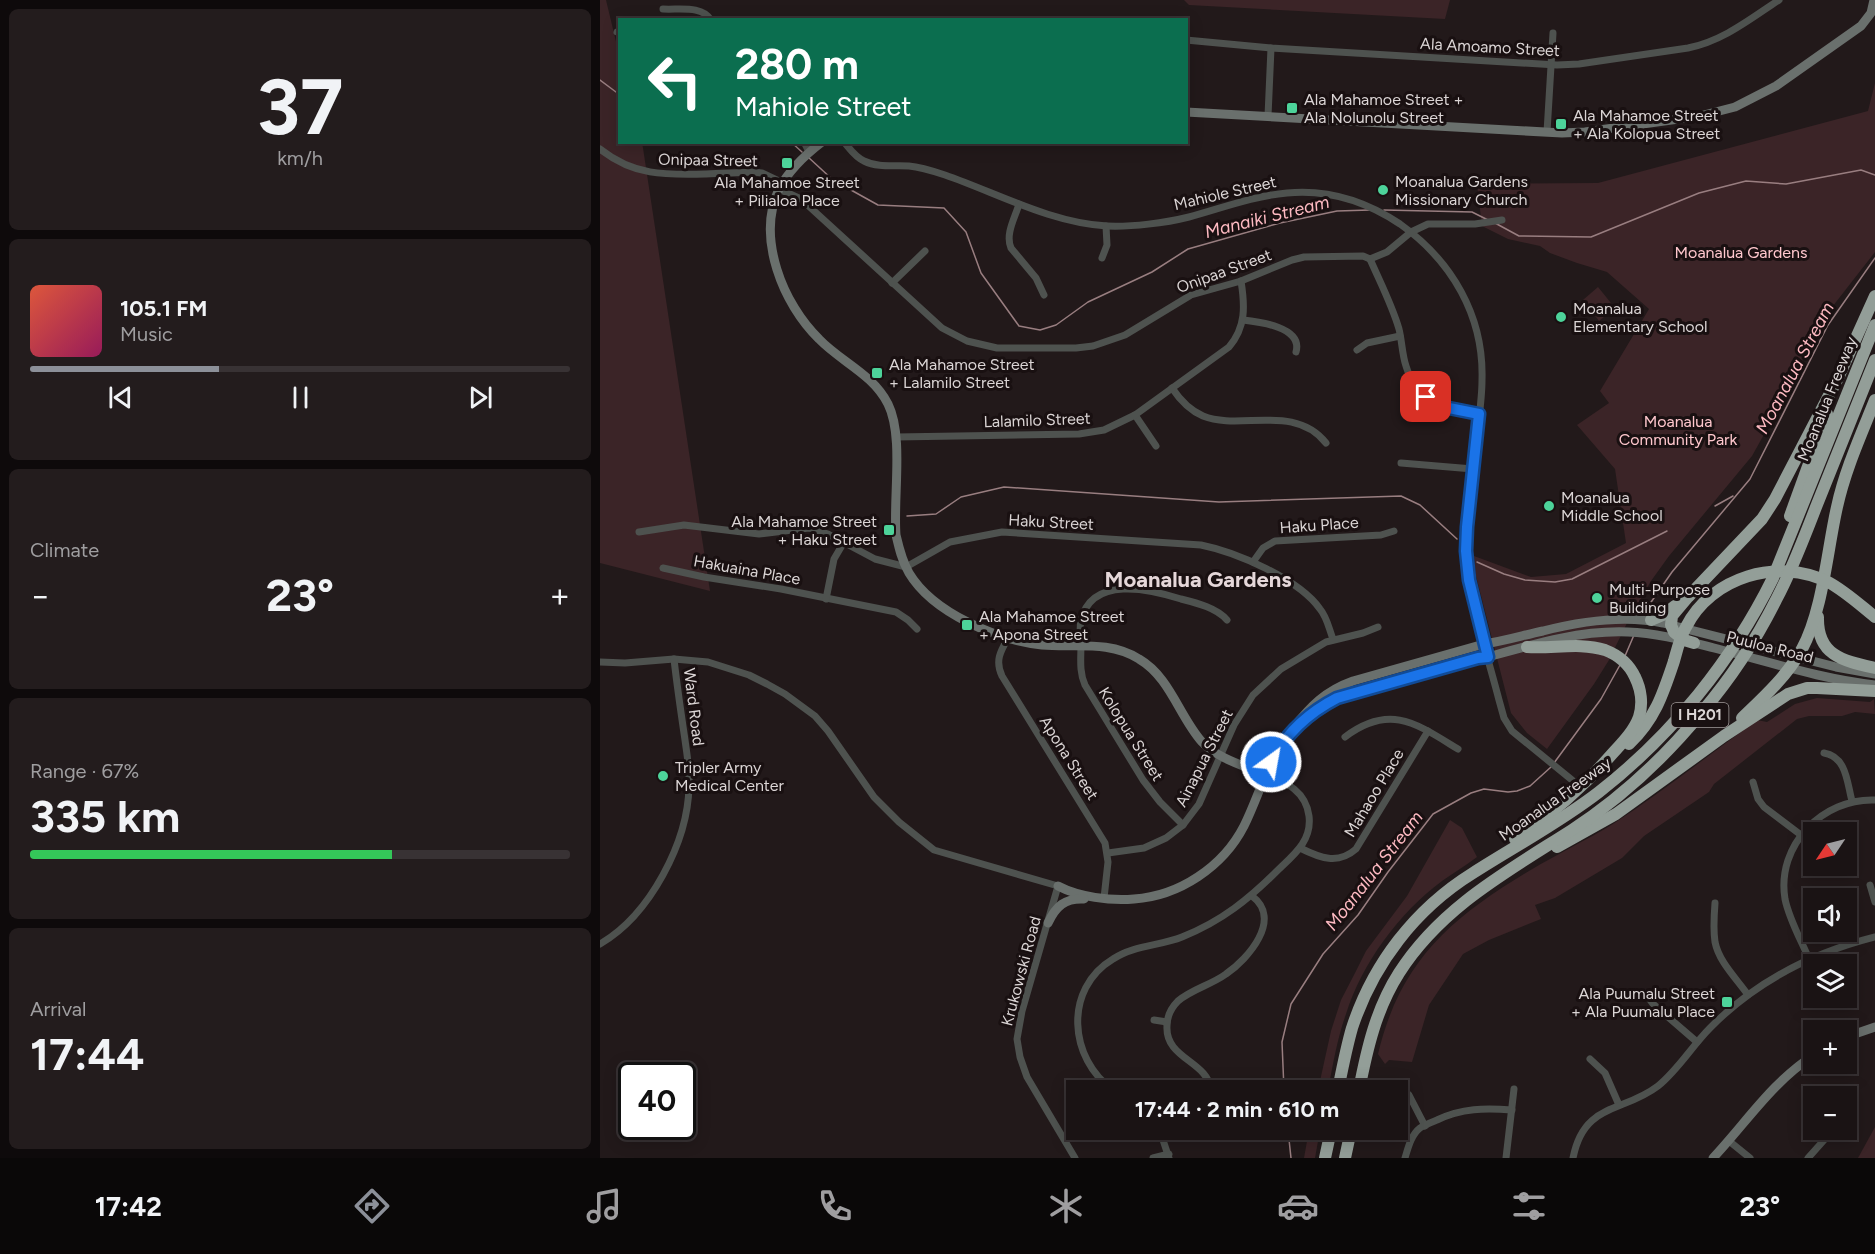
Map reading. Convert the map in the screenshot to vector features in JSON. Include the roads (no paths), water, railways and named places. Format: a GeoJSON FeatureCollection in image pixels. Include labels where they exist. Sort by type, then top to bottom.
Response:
{"type":"FeatureCollection","features":[{"type":"Feature","properties":{"kind":"highway"},"geometry":{"type":"LineString","coordinates":[[1662,623],[1672,616],[1769,510],[1781,490],[1875,296]]}},
{"type":"Feature","properties":{"kind":"highway","name":"Moanalua Freeway"},"geometry":{"type":"LineString","coordinates":[[1340,1080],[1359,1009],[1373,978],[1404,932],[1445,892],[1555,823],[1616,778],[1679,717],[1707,683],[1748,624],[1773,578],[1875,325]]}},
{"type":"Feature","properties":{"kind":"highway"},"geometry":{"type":"LineString","coordinates":[[1724,658],[1762,586],[1859,332]]}},
{"type":"Feature","properties":{"kind":"highway","name":"Moanalua Freeway"},"geometry":{"type":"LineString","coordinates":[[1361,1080],[1372,1033],[1383,1002],[1424,939],[1455,908],[1473,894],[1572,829],[1626,789],[1680,737],[1723,686],[1767,618],[1787,579],[1875,360]]}},
{"type":"Feature","properties":{"kind":"highway"},"geometry":{"type":"LineString","coordinates":[[1724,736],[1768,693],[1793,662],[1810,632],[1844,478],[1875,399]]}},
{"type":"Feature","properties":{"kind":"highway"},"geometry":{"type":"LineString","coordinates":[[1445,892],[1550,813],[1619,755],[1648,723],[1659,704],[1685,627],[1701,605],[1723,587],[1751,575],[1782,571],[1801,573],[1844,591],[1875,617]]}},
{"type":"Feature","properties":{"kind":"highway"},"geometry":{"type":"LineString","coordinates":[[1820,595],[1819,632],[1827,649],[1844,661],[1875,669]]}},
{"type":"Feature","properties":{"kind":"highway"},"geometry":{"type":"LineString","coordinates":[[1662,623],[1665,615],[1688,597]]}},
{"type":"Feature","properties":{"kind":"highway"},"geometry":{"type":"LineString","coordinates":[[1662,623],[1680,637],[1694,643]]}},
{"type":"Feature","properties":{"kind":"highway"},"geometry":{"type":"LineString","coordinates":[[1527,647],[1582,647],[1606,651],[1623,660],[1636,678],[1641,695],[1639,716],[1629,735],[1590,780]]}},
{"type":"Feature","properties":{"kind":"highway"},"geometry":{"type":"LineString","coordinates":[[1473,894],[1616,814],[1779,699],[1798,691],[1831,688],[1875,691]]}},
{"type":"Feature","properties":{"kind":"highway"},"geometry":{"type":"LineString","coordinates":[[1325,1158],[1329,1140]]}},
{"type":"Feature","properties":{"kind":"highway"},"geometry":{"type":"LineString","coordinates":[[1345,1158],[1349,1140]]}},
{"type":"Feature","properties":{"kind":"street","name":"Ala Amoamo Street"},"geometry":{"type":"LineString","coordinates":[[1188,40],[1271,48],[1579,64],[1698,46],[1729,33],[1779,0]]}},
{"type":"Feature","properties":{"kind":"street"},"geometry":{"type":"LineString","coordinates":[[1188,112],[1547,132],[1585,132],[1700,117],[1735,107],[1776,86],[1861,26],[1871,13],[1874,0]]}},
{"type":"Feature","properties":{"kind":"street"},"geometry":{"type":"LineString","coordinates":[[663,9],[701,10],[710,18]]}},
{"type":"Feature","properties":{"kind":"street"},"geometry":{"type":"LineString","coordinates":[[1547,132],[1553,33]]}},
{"type":"Feature","properties":{"kind":"street"},"geometry":{"type":"LineString","coordinates":[[1268,116],[1271,48]]}},
{"type":"Feature","properties":{"kind":"street"},"geometry":{"type":"LineString","coordinates":[[804,144],[807,154]]}},
{"type":"Feature","properties":{"kind":"street"},"geometry":{"type":"LineString","coordinates":[[820,144],[797,164],[781,186],[772,220],[772,239],[778,269],[790,300],[802,320],[838,357],[866,376],[880,391],[891,411],[896,437],[896,525],[899,550],[906,567],[924,592],[948,610],[974,625],[1008,638],[1040,644],[1104,646],[1118,649],[1145,662],[1162,681],[1200,740],[1220,756],[1288,783],[1297,790],[1308,811],[1310,824],[1307,837],[1300,848],[1252,896],[1207,927],[1176,939],[1138,948],[1118,956],[1105,964],[1090,982],[1083,995],[1077,1026],[1084,1058],[1100,1080]]}},
{"type":"Feature","properties":{"kind":"street","name":"Mahiole Street"},"geometry":{"type":"LineString","coordinates":[[846,144],[855,155],[869,163],[880,166],[922,168],[1054,216],[1106,226],[1187,217],[1257,197],[1291,192],[1328,195],[1356,201],[1378,210],[1411,232],[1442,261],[1457,282],[1468,303],[1481,354],[1482,381],[1467,527],[1466,560],[1484,644],[1504,718],[1512,731],[1572,780]]}},
{"type":"Feature","properties":{"kind":"street","name":"Onipaa Street"},"geometry":{"type":"LineString","coordinates":[[600,149],[620,162],[645,172],[672,175],[762,173],[801,200],[950,333],[977,344],[1008,349],[1076,348],[1101,344],[1125,334],[1186,297],[1241,281],[1298,258],[1363,256],[1370,259]]}},
{"type":"Feature","properties":{"kind":"street"},"geometry":{"type":"LineString","coordinates":[[1019,204],[1008,242],[1036,278],[1044,295]]}},
{"type":"Feature","properties":{"kind":"street"},"geometry":{"type":"LineString","coordinates":[[1479,414],[1444,407],[1432,401],[1412,381],[1406,368],[1395,320],[1370,259],[1392,249],[1411,232],[1428,224],[1480,223],[1502,220]]}},
{"type":"Feature","properties":{"kind":"street"},"geometry":{"type":"LineString","coordinates":[[1102,258],[1107,245],[1106,226]]}},
{"type":"Feature","properties":{"kind":"street"},"geometry":{"type":"LineString","coordinates":[[892,283],[925,251]]}},
{"type":"Feature","properties":{"kind":"street","name":"Lalamilo Street"},"geometry":{"type":"LineString","coordinates":[[896,437],[1079,434],[1112,427],[1135,415],[1229,347],[1239,332],[1243,320],[1245,308],[1241,281]]}},
{"type":"Feature","properties":{"kind":"street"},"geometry":{"type":"LineString","coordinates":[[1243,320],[1271,325],[1283,330],[1295,340],[1296,352]]}},
{"type":"Feature","properties":{"kind":"street"},"geometry":{"type":"LineString","coordinates":[[1357,350],[1367,343],[1400,336]]}},
{"type":"Feature","properties":{"kind":"street"},"geometry":{"type":"LineString","coordinates":[[1172,388],[1186,406],[1202,416],[1222,420],[1284,421],[1312,430],[1326,443]]}},
{"type":"Feature","properties":{"kind":"street"},"geometry":{"type":"LineString","coordinates":[[1135,415],[1156,446]]}},
{"type":"Feature","properties":{"kind":"street"},"geometry":{"type":"LineString","coordinates":[[1401,463],[1473,469]]}},
{"type":"Feature","properties":{"kind":"street"},"geometry":{"type":"LineString","coordinates":[[639,532],[684,525],[759,534],[809,528],[828,534],[875,559],[906,567]]}},
{"type":"Feature","properties":{"kind":"street","name":"Haku Place"},"geometry":{"type":"LineString","coordinates":[[1253,562],[1263,548],[1275,541],[1381,535],[1394,531]]}},
{"type":"Feature","properties":{"kind":"street","name":"Haku Street"},"geometry":{"type":"LineString","coordinates":[[906,567],[950,542],[1002,532],[1201,545],[1220,549],[1253,562],[1306,593],[1322,611],[1333,639]]}},
{"type":"Feature","properties":{"kind":"street"},"geometry":{"type":"LineString","coordinates":[[826,599],[834,560],[844,542]]}},
{"type":"Feature","properties":{"kind":"street","name":"Hakuaina Place"},"geometry":{"type":"LineString","coordinates":[[663,568],[896,612],[917,629]]}},
{"type":"Feature","properties":{"kind":"street","name":"Kolopua Street"},"geometry":{"type":"LineString","coordinates":[[1183,825],[1160,802],[1143,780],[1085,685],[1081,673],[1080,626],[1085,610],[1091,601],[1115,590],[1141,589],[1162,593],[1215,611],[1227,620]]}},
{"type":"Feature","properties":{"kind":"street"},"geometry":{"type":"LineString","coordinates":[[1048,923],[1055,911],[1070,899],[1131,900],[1160,894],[1187,883],[1205,872],[1224,854],[1244,826],[1277,750],[1314,703],[1347,683],[1484,644],[1577,624],[1639,619],[1765,649],[1793,662]]}},
{"type":"Feature","properties":{"kind":"street","name":"Ainapua Street"},"geometry":{"type":"LineString","coordinates":[[1108,853],[1144,848],[1166,838],[1183,825],[1198,804],[1234,725],[1253,695],[1281,669],[1333,639],[1363,633],[1378,627]]}},
{"type":"Feature","properties":{"kind":"street","name":"Puuloa Road"},"geometry":{"type":"LineString","coordinates":[[1294,728],[1325,704],[1347,694],[1478,658],[1598,632],[1658,635],[1758,659],[1875,674]]}},
{"type":"Feature","properties":{"kind":"street","name":"Apona Street"},"geometry":{"type":"LineString","coordinates":[[1008,638],[999,653],[1000,672],[1100,832],[1108,853],[1108,870],[1103,898]]}},
{"type":"Feature","properties":{"kind":"street"},"geometry":{"type":"LineString","coordinates":[[600,662],[625,663],[674,659],[708,662],[767,684],[815,716],[874,797],[899,822],[934,850],[1058,886],[1069,885],[1103,898]]}},
{"type":"Feature","properties":{"kind":"street","name":"Ward Road"},"geometry":{"type":"LineString","coordinates":[[603,942],[629,921],[650,896],[662,877],[682,830],[689,786],[674,659]]}},
{"type":"Feature","properties":{"kind":"street","name":"Puuloa Road"},"geometry":{"type":"LineString","coordinates":[[1793,662],[1852,682],[1875,685]]}},
{"type":"Feature","properties":{"kind":"street"},"geometry":{"type":"LineString","coordinates":[[1345,736],[1368,723],[1390,719],[1412,722],[1458,749]]}},
{"type":"Feature","properties":{"kind":"street","name":"Mahaoo Place"},"geometry":{"type":"LineString","coordinates":[[1300,848],[1328,860],[1339,859],[1353,852],[1428,731]]}},
{"type":"Feature","properties":{"kind":"street"},"geometry":{"type":"LineString","coordinates":[[1824,753],[1834,757],[1842,765],[1852,801]]}},
{"type":"Feature","properties":{"kind":"street"},"geometry":{"type":"LineString","coordinates":[[1754,782],[1758,799],[1764,807],[1801,835]]}},
{"type":"Feature","properties":{"kind":"street"},"geometry":{"type":"LineString","coordinates":[[1807,954],[1785,897],[1786,870],[1791,854],[1801,835],[1824,814],[1852,801],[1875,800]]}},
{"type":"Feature","properties":{"kind":"street"},"geometry":{"type":"LineString","coordinates":[[1870,885],[1875,902]]}},
{"type":"Feature","properties":{"kind":"street","name":"Krukowski Road"},"geometry":{"type":"LineString","coordinates":[[1058,886],[1018,1029],[1018,1048],[1027,1077],[1075,1158]]}},
{"type":"Feature","properties":{"kind":"street"},"geometry":{"type":"LineString","coordinates":[[1209,1080],[1173,1047],[1168,1038],[1167,1022],[1170,1012],[1179,1001],[1229,972],[1260,938],[1264,928],[1264,913],[1252,896]]}},
{"type":"Feature","properties":{"kind":"street"},"geometry":{"type":"LineString","coordinates":[[1715,903],[1714,936],[1717,950],[1748,995]]}},
{"type":"Feature","properties":{"kind":"street"},"geometry":{"type":"LineString","coordinates":[[1822,954],[1875,937]]}},
{"type":"Feature","properties":{"kind":"street"},"geometry":{"type":"LineString","coordinates":[[1573,1158],[1576,1144],[1588,1124],[1601,1113],[1657,1087],[1721,1017],[1779,974],[1803,962]]}},
{"type":"Feature","properties":{"kind":"street"},"geometry":{"type":"LineString","coordinates":[[1646,993],[1653,1004],[1697,1042]]}},
{"type":"Feature","properties":{"kind":"street"},"geometry":{"type":"LineString","coordinates":[[1155,1020],[1167,1022]]}},
{"type":"Feature","properties":{"kind":"street"},"geometry":{"type":"LineString","coordinates":[[1857,1033],[1875,1026]]}},
{"type":"Feature","properties":{"kind":"street"},"geometry":{"type":"LineString","coordinates":[[1590,1059],[1605,1073],[1619,1105]]}},
{"type":"Feature","properties":{"kind":"street"},"geometry":{"type":"LineString","coordinates":[[1713,1158],[1776,1085],[1803,1064]]}},
{"type":"Feature","properties":{"kind":"street"},"geometry":{"type":"LineString","coordinates":[[1506,1158],[1514,1089]]}},
{"type":"Feature","properties":{"kind":"street"},"geometry":{"type":"LineString","coordinates":[[1409,1095],[1425,1126]]}},
{"type":"Feature","properties":{"kind":"street"},"geometry":{"type":"LineString","coordinates":[[1405,1158],[1407,1148],[1420,1128],[1444,1116],[1470,1109],[1512,1110]]}},
{"type":"Feature","properties":{"kind":"street"},"geometry":{"type":"LineString","coordinates":[[1153,1158],[1169,1156],[1162,1140]]}},
{"type":"Feature","properties":{"kind":"street"},"geometry":{"type":"LineString","coordinates":[[1808,1158],[1824,1140]]}},
{"type":"Feature","properties":{"kind":"street"},"geometry":{"type":"LineString","coordinates":[[1729,1141],[1750,1158]]}},
{"type":"Feature","properties":{"kind":"waterway","name":"Manaiki Stream"},"geometry":{"type":"LineString","coordinates":[[600,80],[618,94]]}},
{"type":"Feature","properties":{"kind":"waterway","name":"Manaiki Stream"},"geometry":{"type":"LineString","coordinates":[[793,144],[802,152]]}},
{"type":"Feature","properties":{"kind":"waterway","name":"Manaiki Stream"},"geometry":{"type":"LineString","coordinates":[[808,157],[833,180],[878,205],[944,208],[966,232],[981,273],[1019,326],[1040,330],[1056,325],[1088,302],[1152,272],[1188,249],[1280,223],[1337,211],[1370,210]]}},
{"type":"Feature","properties":{"kind":"waterway","name":"Manaiki Stream"},"geometry":{"type":"LineString","coordinates":[[1495,223],[1519,236],[1591,237],[1699,193],[1746,181],[1786,184],[1861,170],[1875,175]]}},
{"type":"Feature","properties":{"kind":"waterway","name":"Manaiki Stream"},"geometry":{"type":"LineString","coordinates":[[1384,210],[1472,212],[1488,220]]}},
{"type":"Feature","properties":{"kind":"waterway","name":"Moanalua Stream"},"geometry":{"type":"LineString","coordinates":[[1642,617],[1672,572],[1750,479],[1828,325],[1875,258]]}},
{"type":"Feature","properties":{"kind":"waterway"},"geometry":{"type":"LineString","coordinates":[[907,516],[936,514],[961,497],[1004,487],[1219,502],[1401,496],[1420,505],[1457,539]]}},
{"type":"Feature","properties":{"kind":"waterway"},"geometry":{"type":"LineString","coordinates":[[1715,506],[1733,496]]}},
{"type":"Feature","properties":{"kind":"waterway"},"geometry":{"type":"LineString","coordinates":[[1477,562],[1525,580],[1555,582],[1572,579],[1667,531]]}},
{"type":"Feature","properties":{"kind":"waterway","name":"Moanalua Stream"},"geometry":{"type":"LineString","coordinates":[[1625,656],[1634,635]]}},
{"type":"Feature","properties":{"kind":"waterway","name":"Moanalua Stream"},"geometry":{"type":"LineString","coordinates":[[1554,763],[1601,699],[1620,665]]}},
{"type":"Feature","properties":{"kind":"waterway","name":"Moanalua Stream"},"geometry":{"type":"LineString","coordinates":[[1284,1080],[1282,1042],[1291,1004],[1323,954],[1358,915],[1433,814],[1471,793],[1484,789],[1508,792],[1530,786],[1551,767]]}},
{"type":"Feature","properties":{"kind":"waterway","name":"Moanalua Stream"},"geometry":{"type":"LineString","coordinates":[[1289,1140],[1291,1158]]}},
{"type":"Feature","properties":{"kind":"place","name":"Ala Mahamoe Street + Ala Nolunolu Street"},"geometry":{"type":"Point","coordinates":[1292,108]}},
{"type":"Feature","properties":{"kind":"place","name":"Ala Mahamoe Street + Ala Kolopua Street"},"geometry":{"type":"Point","coordinates":[1561,124]}},
{"type":"Feature","properties":{"kind":"place","name":"Ala Mahamoe Street + Pilialoa Place"},"geometry":{"type":"Point","coordinates":[787,163]}},
{"type":"Feature","properties":{"kind":"place","name":"Moanalua Gardens Missionary Church"},"geometry":{"type":"Point","coordinates":[1383,190]}},
{"type":"Feature","properties":{"kind":"place","name":"Moanalua Elementary School"},"geometry":{"type":"Point","coordinates":[1561,317]}},
{"type":"Feature","properties":{"kind":"place","name":"Ala Mahamoe Street + Lalamilo Street"},"geometry":{"type":"Point","coordinates":[877,373]}},
{"type":"Feature","properties":{"kind":"place","name":"Moanalua Middle School"},"geometry":{"type":"Point","coordinates":[1549,506]}},
{"type":"Feature","properties":{"kind":"place","name":"Ala Mahamoe Street + Haku Street"},"geometry":{"type":"Point","coordinates":[889,530]}},
{"type":"Feature","properties":{"kind":"place","name":"Multi-Purpose Building"},"geometry":{"type":"Point","coordinates":[1597,598]}},
{"type":"Feature","properties":{"kind":"place","name":"Ala Mahamoe Street + Apona Street"},"geometry":{"type":"Point","coordinates":[967,625]}},
{"type":"Feature","properties":{"kind":"place","name":"Tripler Army Medical Center"},"geometry":{"type":"Point","coordinates":[663,776]}},
{"type":"Feature","properties":{"kind":"place","name":"Ala Puumalu Street + Ala Puumalu Place"},"geometry":{"type":"Point","coordinates":[1727,1002]}},
{"type":"Feature","properties":{"kind":"district","name":"Moanalua Gardens"},"geometry":{"type":"Point","coordinates":[1198,579]}},
{"type":"Feature","properties":{"kind":"park label","name":"Moanalua Community Park"},"geometry":{"type":"Point","coordinates":[1678,430]}}]}
